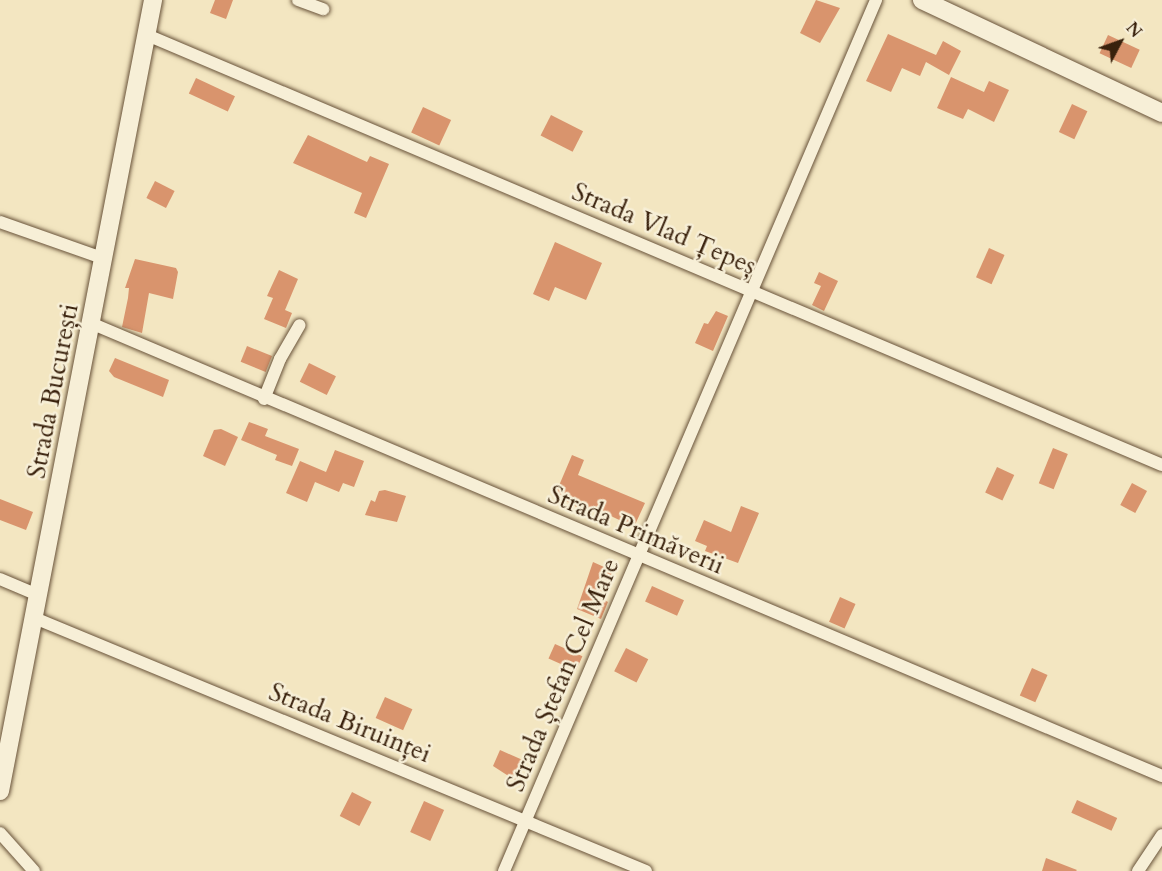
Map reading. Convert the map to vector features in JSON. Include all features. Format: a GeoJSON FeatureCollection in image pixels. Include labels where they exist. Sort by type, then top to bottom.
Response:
{"type":"FeatureCollection","features":[{"type":"Feature","properties":{"kind":"main road","name":"Strada București"},"geometry":{"type":"LineString","coordinates":[[0,791],[36,619],[153,0]]}},
{"type":"Feature","properties":{"kind":"main road"},"geometry":{"type":"LineString","coordinates":[[922,0],[1162,113]]}},
{"type":"Feature","properties":{"kind":"street"},"geometry":{"type":"LineString","coordinates":[[298,0],[323,9]]}},
{"type":"Feature","properties":{"kind":"street","name":"Strada Ștefan Cel Mare"},"geometry":{"type":"LineString","coordinates":[[504,871],[876,0]]}},
{"type":"Feature","properties":{"kind":"street","name":"Strada Vlad Țepeș"},"geometry":{"type":"LineString","coordinates":[[147,35],[1162,465]]}},
{"type":"Feature","properties":{"kind":"street"},"geometry":{"type":"LineString","coordinates":[[0,222],[105,259]]}},
{"type":"Feature","properties":{"kind":"street","name":"Strada Primăverii"},"geometry":{"type":"LineString","coordinates":[[93,324],[264,399],[639,554],[1162,776]]}},
{"type":"Feature","properties":{"kind":"street"},"geometry":{"type":"LineString","coordinates":[[264,399],[280,359],[300,325]]}},
{"type":"Feature","properties":{"kind":"street"},"geometry":{"type":"LineString","coordinates":[[0,579],[40,596]]}},
{"type":"Feature","properties":{"kind":"street","name":"Strada Biruinței"},"geometry":{"type":"LineString","coordinates":[[36,619],[525,819],[646,871]]}},
{"type":"Feature","properties":{"kind":"street"},"geometry":{"type":"LineString","coordinates":[[0,833],[34,871]]}},
{"type":"Feature","properties":{"kind":"street"},"geometry":{"type":"LineString","coordinates":[[1138,871],[1162,835]]}},
{"type":"Feature","properties":{"kind":"building"},"geometry":{"type":"Polygon","coordinates":[[[215,0],[233,0],[226,19],[210,13],[215,0]]]}},
{"type":"Feature","properties":{"kind":"building"},"geometry":{"type":"Polygon","coordinates":[[[816,0],[840,8],[820,43],[800,33],[816,0]]]}},
{"type":"Feature","properties":{"kind":"building"},"geometry":{"type":"Polygon","coordinates":[[[888,34],[936,55],[943,41],[961,51],[949,75],[926,62],[920,76],[902,68],[891,92],[866,81],[888,34]]]}},
{"type":"Feature","properties":{"kind":"building"},"geometry":{"type":"Polygon","coordinates":[[[1108,35],[1140,50],[1131,68],[1100,53],[1108,35]]]}},
{"type":"Feature","properties":{"kind":"building"},"geometry":{"type":"Polygon","coordinates":[[[951,77],[984,92],[989,81],[1009,90],[994,122],[968,109],[963,119],[937,108],[951,77]]]}},
{"type":"Feature","properties":{"kind":"building"},"geometry":{"type":"Polygon","coordinates":[[[196,78],[235,96],[228,112],[189,93],[196,78]]]}},
{"type":"Feature","properties":{"kind":"building"},"geometry":{"type":"Polygon","coordinates":[[[1072,104],[1087,111],[1074,139],[1059,132],[1072,104]]]}},
{"type":"Feature","properties":{"kind":"building"},"geometry":{"type":"Polygon","coordinates":[[[423,107],[451,120],[439,145],[411,132],[423,107]]]}},
{"type":"Feature","properties":{"kind":"building"},"geometry":{"type":"Polygon","coordinates":[[[551,115],[583,131],[573,152],[541,135],[551,115]]]}},
{"type":"Feature","properties":{"kind":"building"},"geometry":{"type":"Polygon","coordinates":[[[308,135],[367,162],[370,156],[389,164],[366,218],[354,213],[362,193],[293,163],[308,135]]]}},
{"type":"Feature","properties":{"kind":"building"},"geometry":{"type":"Polygon","coordinates":[[[155,181],[175,191],[166,208],[146,198],[155,181]]]}},
{"type":"Feature","properties":{"kind":"building"},"geometry":{"type":"Polygon","coordinates":[[[555,242],[602,263],[586,300],[555,287],[549,301],[533,294],[555,242]]]}},
{"type":"Feature","properties":{"kind":"building"},"geometry":{"type":"Polygon","coordinates":[[[989,248],[1005,255],[992,284],[976,277],[989,248]]]}},
{"type":"Feature","properties":{"kind":"building"},"geometry":{"type":"Polygon","coordinates":[[[135,259],[176,268],[178,272],[173,299],[149,293],[142,333],[122,327],[129,288],[125,288],[135,259]]]}},
{"type":"Feature","properties":{"kind":"building"},"geometry":{"type":"Polygon","coordinates":[[[279,270],[298,279],[285,310],[292,313],[286,328],[264,319],[273,298],[267,296],[279,270]]]}},
{"type":"Feature","properties":{"kind":"building"},"geometry":{"type":"Polygon","coordinates":[[[819,272],[838,281],[824,311],[812,305],[821,286],[814,283],[819,272]]]}},
{"type":"Feature","properties":{"kind":"building"},"geometry":{"type":"Polygon","coordinates":[[[716,311],[728,316],[713,351],[695,343],[704,323],[708,324],[716,311]]]}},
{"type":"Feature","properties":{"kind":"building"},"geometry":{"type":"Polygon","coordinates":[[[247,346],[272,356],[266,372],[241,362],[247,346]]]}},
{"type":"Feature","properties":{"kind":"building"},"geometry":{"type":"Polygon","coordinates":[[[115,358],[169,380],[163,397],[114,377],[109,371],[115,358]]]}},
{"type":"Feature","properties":{"kind":"building"},"geometry":{"type":"Polygon","coordinates":[[[309,363],[336,376],[327,395],[300,382],[309,363]]]}},
{"type":"Feature","properties":{"kind":"building"},"geometry":{"type":"Polygon","coordinates":[[[249,422],[268,429],[265,436],[299,449],[292,466],[275,460],[277,455],[241,440],[249,422]]]}},
{"type":"Feature","properties":{"kind":"building"},"geometry":{"type":"Polygon","coordinates":[[[221,429],[238,437],[225,466],[203,456],[214,430],[221,429]]]}},
{"type":"Feature","properties":{"kind":"building"},"geometry":{"type":"Polygon","coordinates":[[[1053,448],[1068,454],[1054,489],[1039,483],[1053,448]]]}},
{"type":"Feature","properties":{"kind":"building"},"geometry":{"type":"Polygon","coordinates":[[[335,450],[364,461],[354,487],[343,483],[339,492],[315,482],[307,502],[286,493],[300,461],[326,472],[335,450]]]}},
{"type":"Feature","properties":{"kind":"building"},"geometry":{"type":"Polygon","coordinates":[[[572,455],[584,460],[578,475],[645,503],[634,527],[594,508],[591,515],[555,495],[572,455]]]}},
{"type":"Feature","properties":{"kind":"building"},"geometry":{"type":"Polygon","coordinates":[[[997,467],[1014,475],[1002,500],[985,492],[997,467]]]}},
{"type":"Feature","properties":{"kind":"building"},"geometry":{"type":"Polygon","coordinates":[[[1132,483],[1147,491],[1135,513],[1120,505],[1132,483]]]}},
{"type":"Feature","properties":{"kind":"building"},"geometry":{"type":"Polygon","coordinates":[[[385,490],[406,496],[397,522],[365,515],[371,500],[375,502],[379,491],[385,490]]]}},
{"type":"Feature","properties":{"kind":"building"},"geometry":{"type":"Polygon","coordinates":[[[0,499],[33,512],[26,530],[0,520],[0,499]]]}},
{"type":"Feature","properties":{"kind":"building"},"geometry":{"type":"Polygon","coordinates":[[[741,506],[759,513],[738,563],[705,551],[707,546],[695,541],[704,520],[731,532],[741,506]]]}},
{"type":"Feature","properties":{"kind":"building"},"geometry":{"type":"Polygon","coordinates":[[[593,562],[613,571],[601,598],[608,602],[601,619],[577,609],[593,562]]]}},
{"type":"Feature","properties":{"kind":"building"},"geometry":{"type":"Polygon","coordinates":[[[652,586],[684,600],[677,616],[645,602],[652,586]]]}},
{"type":"Feature","properties":{"kind":"building"},"geometry":{"type":"Polygon","coordinates":[[[840,597],[856,604],[845,629],[829,622],[840,597]]]}},
{"type":"Feature","properties":{"kind":"building"},"geometry":{"type":"Polygon","coordinates":[[[555,644],[582,656],[576,671],[548,659],[555,644]]]}},
{"type":"Feature","properties":{"kind":"building"},"geometry":{"type":"Polygon","coordinates":[[[626,648],[648,659],[636,683],[614,671],[626,648]]]}},
{"type":"Feature","properties":{"kind":"building"},"geometry":{"type":"Polygon","coordinates":[[[1032,668],[1048,675],[1035,702],[1020,695],[1032,668]]]}},
{"type":"Feature","properties":{"kind":"building"},"geometry":{"type":"Polygon","coordinates":[[[385,697],[412,709],[403,730],[376,718],[385,697]]]}},
{"type":"Feature","properties":{"kind":"building"},"geometry":{"type":"Polygon","coordinates":[[[500,750],[525,761],[516,781],[493,766],[500,750]]]}},
{"type":"Feature","properties":{"kind":"building"},"geometry":{"type":"Polygon","coordinates":[[[352,792],[372,802],[359,826],[340,816],[352,792]]]}},
{"type":"Feature","properties":{"kind":"building"},"geometry":{"type":"Polygon","coordinates":[[[1077,800],[1117,818],[1112,831],[1071,813],[1077,800]]]}},
{"type":"Feature","properties":{"kind":"building"},"geometry":{"type":"Polygon","coordinates":[[[424,801],[444,810],[430,841],[410,832],[424,801]]]}},
{"type":"Feature","properties":{"kind":"building"},"geometry":{"type":"Polygon","coordinates":[[[1046,858],[1077,870],[1042,871],[1046,858]]]}}]}
